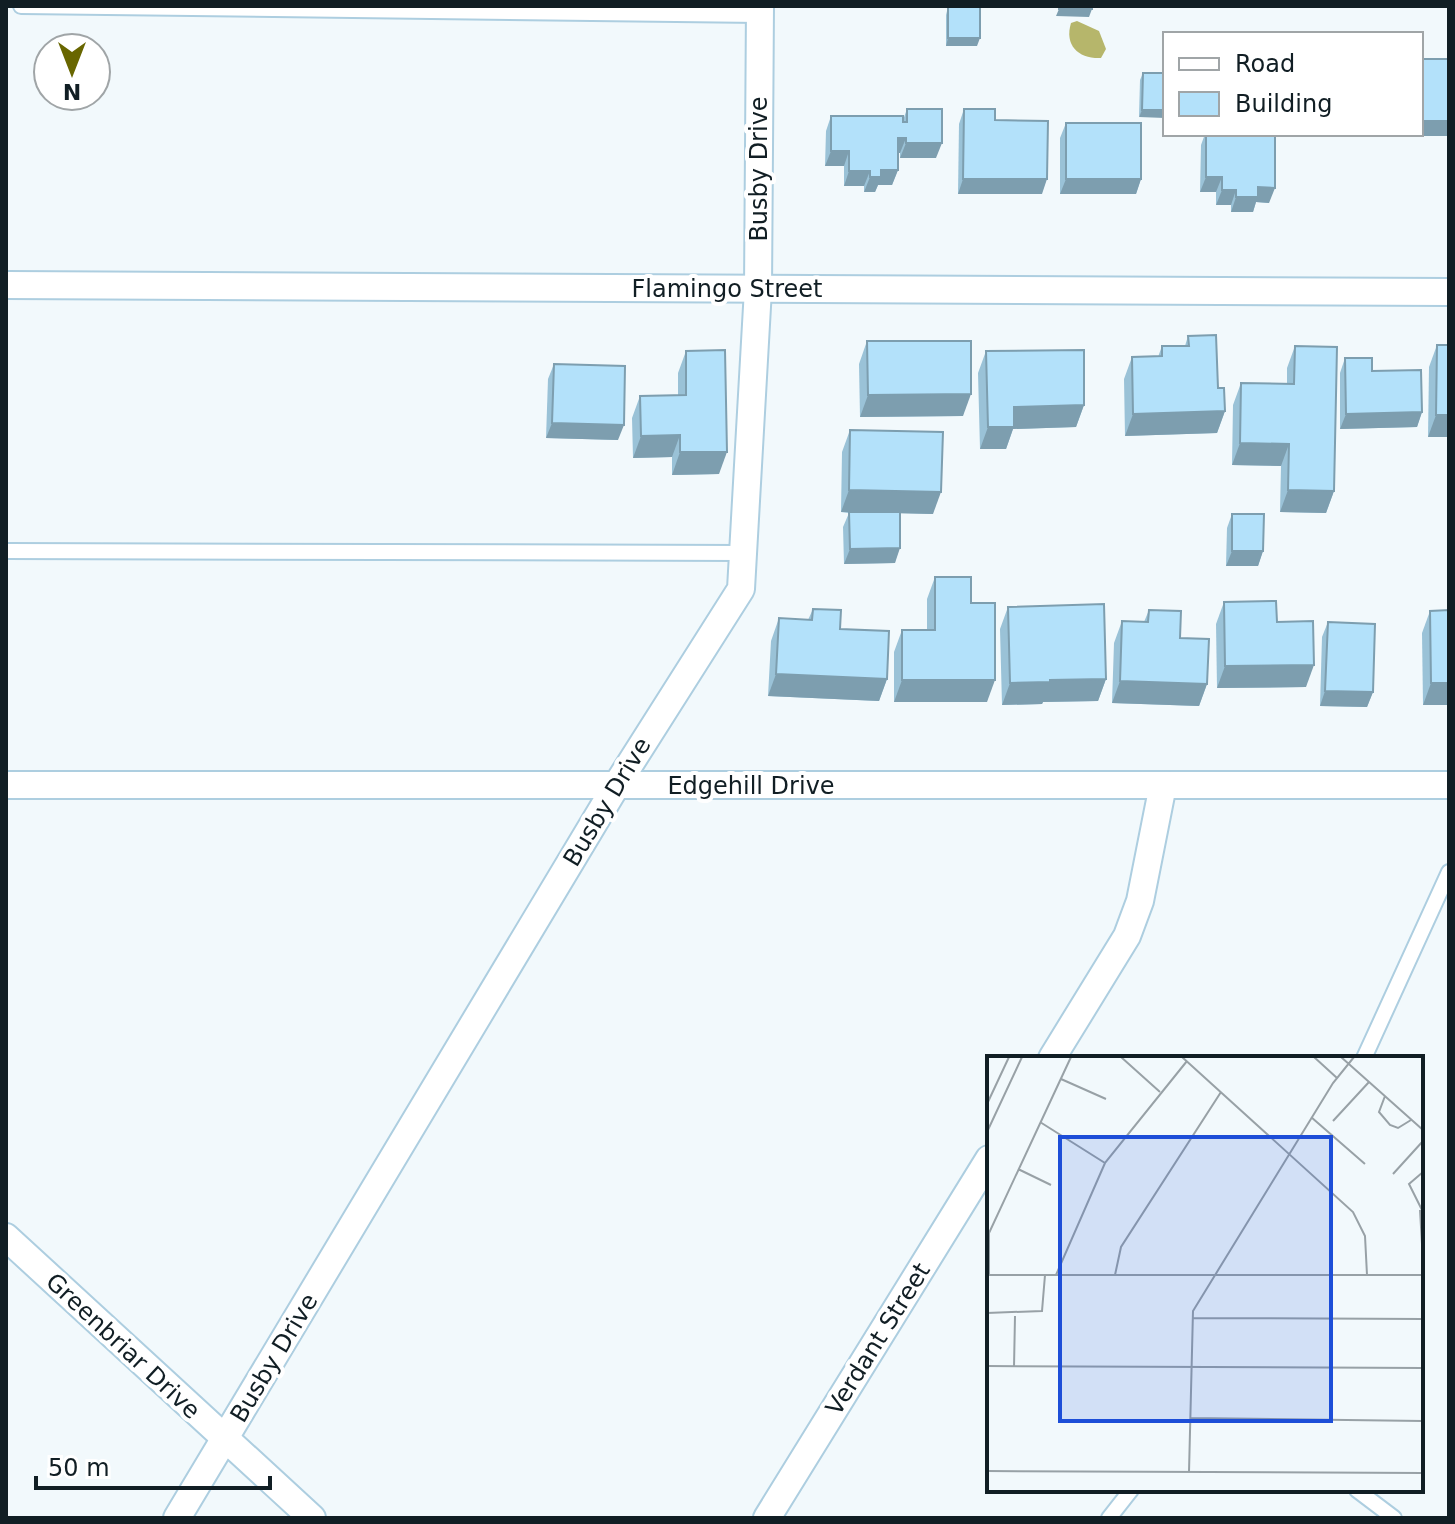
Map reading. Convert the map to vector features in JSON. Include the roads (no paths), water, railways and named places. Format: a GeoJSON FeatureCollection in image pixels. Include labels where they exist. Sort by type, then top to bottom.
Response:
{"type":"FeatureCollection","features":[{"type":"Feature","properties":{"kind":"street","name":"Busby Drive"},"geometry":{"type":"LineString","coordinates":[[177,1518],[616,786],[741,589],[758,289],[760,11]]}},
{"type":"Feature","properties":{"kind":"street","name":"Flamingo Street"},"geometry":{"type":"LineString","coordinates":[[6,285],[1449,292]]}},
{"type":"Feature","properties":{"kind":"street","name":"Edgehill Drive"},"geometry":{"type":"LineString","coordinates":[[6,785],[1449,785]]}},
{"type":"Feature","properties":{"kind":"street"},"geometry":{"type":"LineString","coordinates":[[1053,1056],[1127,936],[1140,901],[1163,785]]}},
{"type":"Feature","properties":{"kind":"street","name":"Verdant Street"},"geometry":{"type":"LineString","coordinates":[[767,1518],[987,1162]]}},
{"type":"Feature","properties":{"kind":"street","name":"Greenbriar Drive"},"geometry":{"type":"LineString","coordinates":[[6,1237],[312,1518]]}},
{"type":"Feature","properties":{"kind":"lane"},"geometry":{"type":"LineString","coordinates":[[21,6],[760,11]]}},
{"type":"Feature","properties":{"kind":"lane"},"geometry":{"type":"LineString","coordinates":[[6,551],[743,553]]}},
{"type":"Feature","properties":{"kind":"lane"},"geometry":{"type":"LineString","coordinates":[[1365,1056],[1449,872]]}},
{"type":"Feature","properties":{"kind":"lane"},"geometry":{"type":"LineString","coordinates":[[1109,1518],[1129,1492]]}},
{"type":"Feature","properties":{"kind":"lane"},"geometry":{"type":"LineString","coordinates":[[1360,1492],[1394,1518]]}}]}
